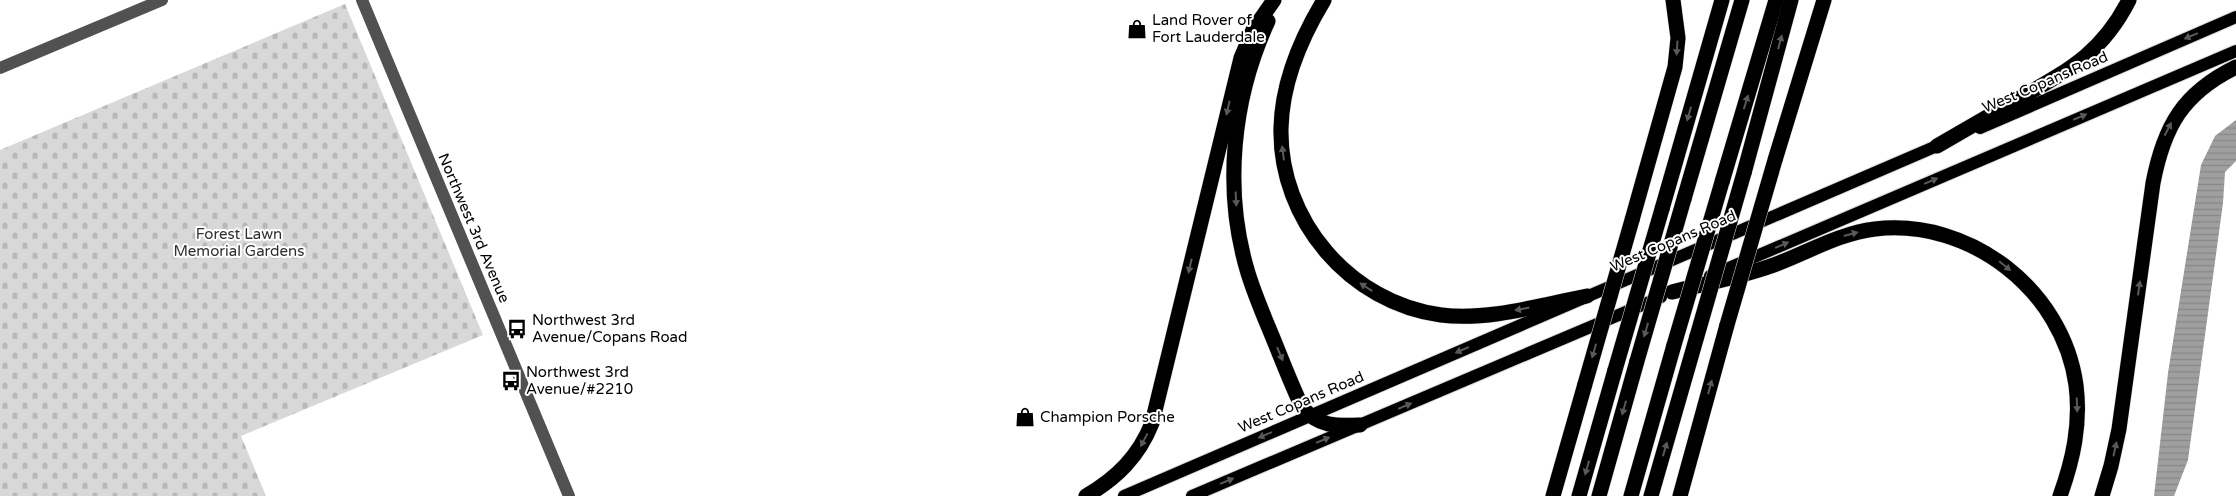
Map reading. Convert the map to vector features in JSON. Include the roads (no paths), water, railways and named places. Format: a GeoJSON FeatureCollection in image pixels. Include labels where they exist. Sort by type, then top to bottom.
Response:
{"type":"FeatureCollection","features":[{"type":"Feature","properties":{"kind":"highway"},"geometry":{"type":"LineString","coordinates":[[1086,496],[1108,482],[1126,466],[1148,435],[1156,410],[1241,58],[1253,30],[1274,0]]}},
{"type":"Feature","properties":{"kind":"highway"},"geometry":{"type":"LineString","coordinates":[[1279,0],[1253,58],[1242,96],[1235,152],[1237,222],[1248,272],[1255,293],[1299,401],[1310,416],[1330,425],[1360,425]]}},
{"type":"Feature","properties":{"kind":"highway"},"geometry":{"type":"LineString","coordinates":[[1324,0],[1302,44],[1292,70],[1285,96],[1281,128],[1283,160],[1296,204],[1310,230],[1326,253],[1349,274],[1374,292],[1401,305],[1441,315],[1492,314],[1587,296]]}},
{"type":"Feature","properties":{"kind":"highway"},"geometry":{"type":"LineString","coordinates":[[1553,496],[1675,67],[1678,38],[1673,0]]}},
{"type":"Feature","properties":{"kind":"highway"},"geometry":{"type":"LineString","coordinates":[[1579,496],[1722,0]]}},
{"type":"Feature","properties":{"kind":"highway"},"geometry":{"type":"LineString","coordinates":[[1599,496],[1742,0]]}},
{"type":"Feature","properties":{"kind":"highway"},"geometry":{"type":"LineString","coordinates":[[1631,496],[1776,0]]}},
{"type":"Feature","properties":{"kind":"highway"},"geometry":{"type":"LineString","coordinates":[[1651,496],[1744,173],[1791,0]]}},
{"type":"Feature","properties":{"kind":"highway"},"geometry":{"type":"LineString","coordinates":[[1680,496],[1727,325],[1824,0]]}},
{"type":"Feature","properties":{"kind":"highway"},"geometry":{"type":"LineString","coordinates":[[1937,146],[2073,67],[2104,38],[2129,0]]}},
{"type":"Feature","properties":{"kind":"highway"},"geometry":{"type":"LineString","coordinates":[[2102,496],[2119,429],[2153,183],[2162,145],[2178,113],[2195,93],[2214,78],[2236,67]]}},
{"type":"Feature","properties":{"kind":"highway"},"geometry":{"type":"LineString","coordinates":[[1672,292],[1777,264],[1844,236],[1875,229],[1924,230],[1954,238],[1981,250],[2005,266],[2034,294],[2056,324],[2068,352],[2076,383],[2077,423],[2070,466],[2060,496]]}},
{"type":"Feature","properties":{"kind":"highway"},"geometry":{"type":"LineString","coordinates":[[1688,496],[1698,434]]}},
{"type":"Feature","properties":{"kind":"main road","name":"West Copans Road"},"geometry":{"type":"LineString","coordinates":[[1124,496],[2236,17]]}},
{"type":"Feature","properties":{"kind":"main road"},"geometry":{"type":"LineString","coordinates":[[1192,496],[2236,50]]}},
{"type":"Feature","properties":{"kind":"street"},"geometry":{"type":"LineString","coordinates":[[0,68],[162,0]]}},
{"type":"Feature","properties":{"kind":"street","name":"Northwest 3rd Avenue"},"geometry":{"type":"LineString","coordinates":[[362,0],[569,496]]}},
{"type":"Feature","properties":{"kind":"place","name":"Land Rover of Fort Lauderdale"},"geometry":{"type":"Point","coordinates":[1137,29]}},
{"type":"Feature","properties":{"kind":"place","name":"Northwest 3rd Avenue/Copans Road"},"geometry":{"type":"Point","coordinates":[517,329]}},
{"type":"Feature","properties":{"kind":"place","name":"Northwest 3rd Avenue/#2210"},"geometry":{"type":"Point","coordinates":[511,381]}},
{"type":"Feature","properties":{"kind":"place","name":"Champion Porsche"},"geometry":{"type":"Point","coordinates":[1025,417]}},
{"type":"Feature","properties":{"kind":"park label","name":"Forest Lawn Memorial Gardens"},"geometry":{"type":"Point","coordinates":[239,242]}}]}
